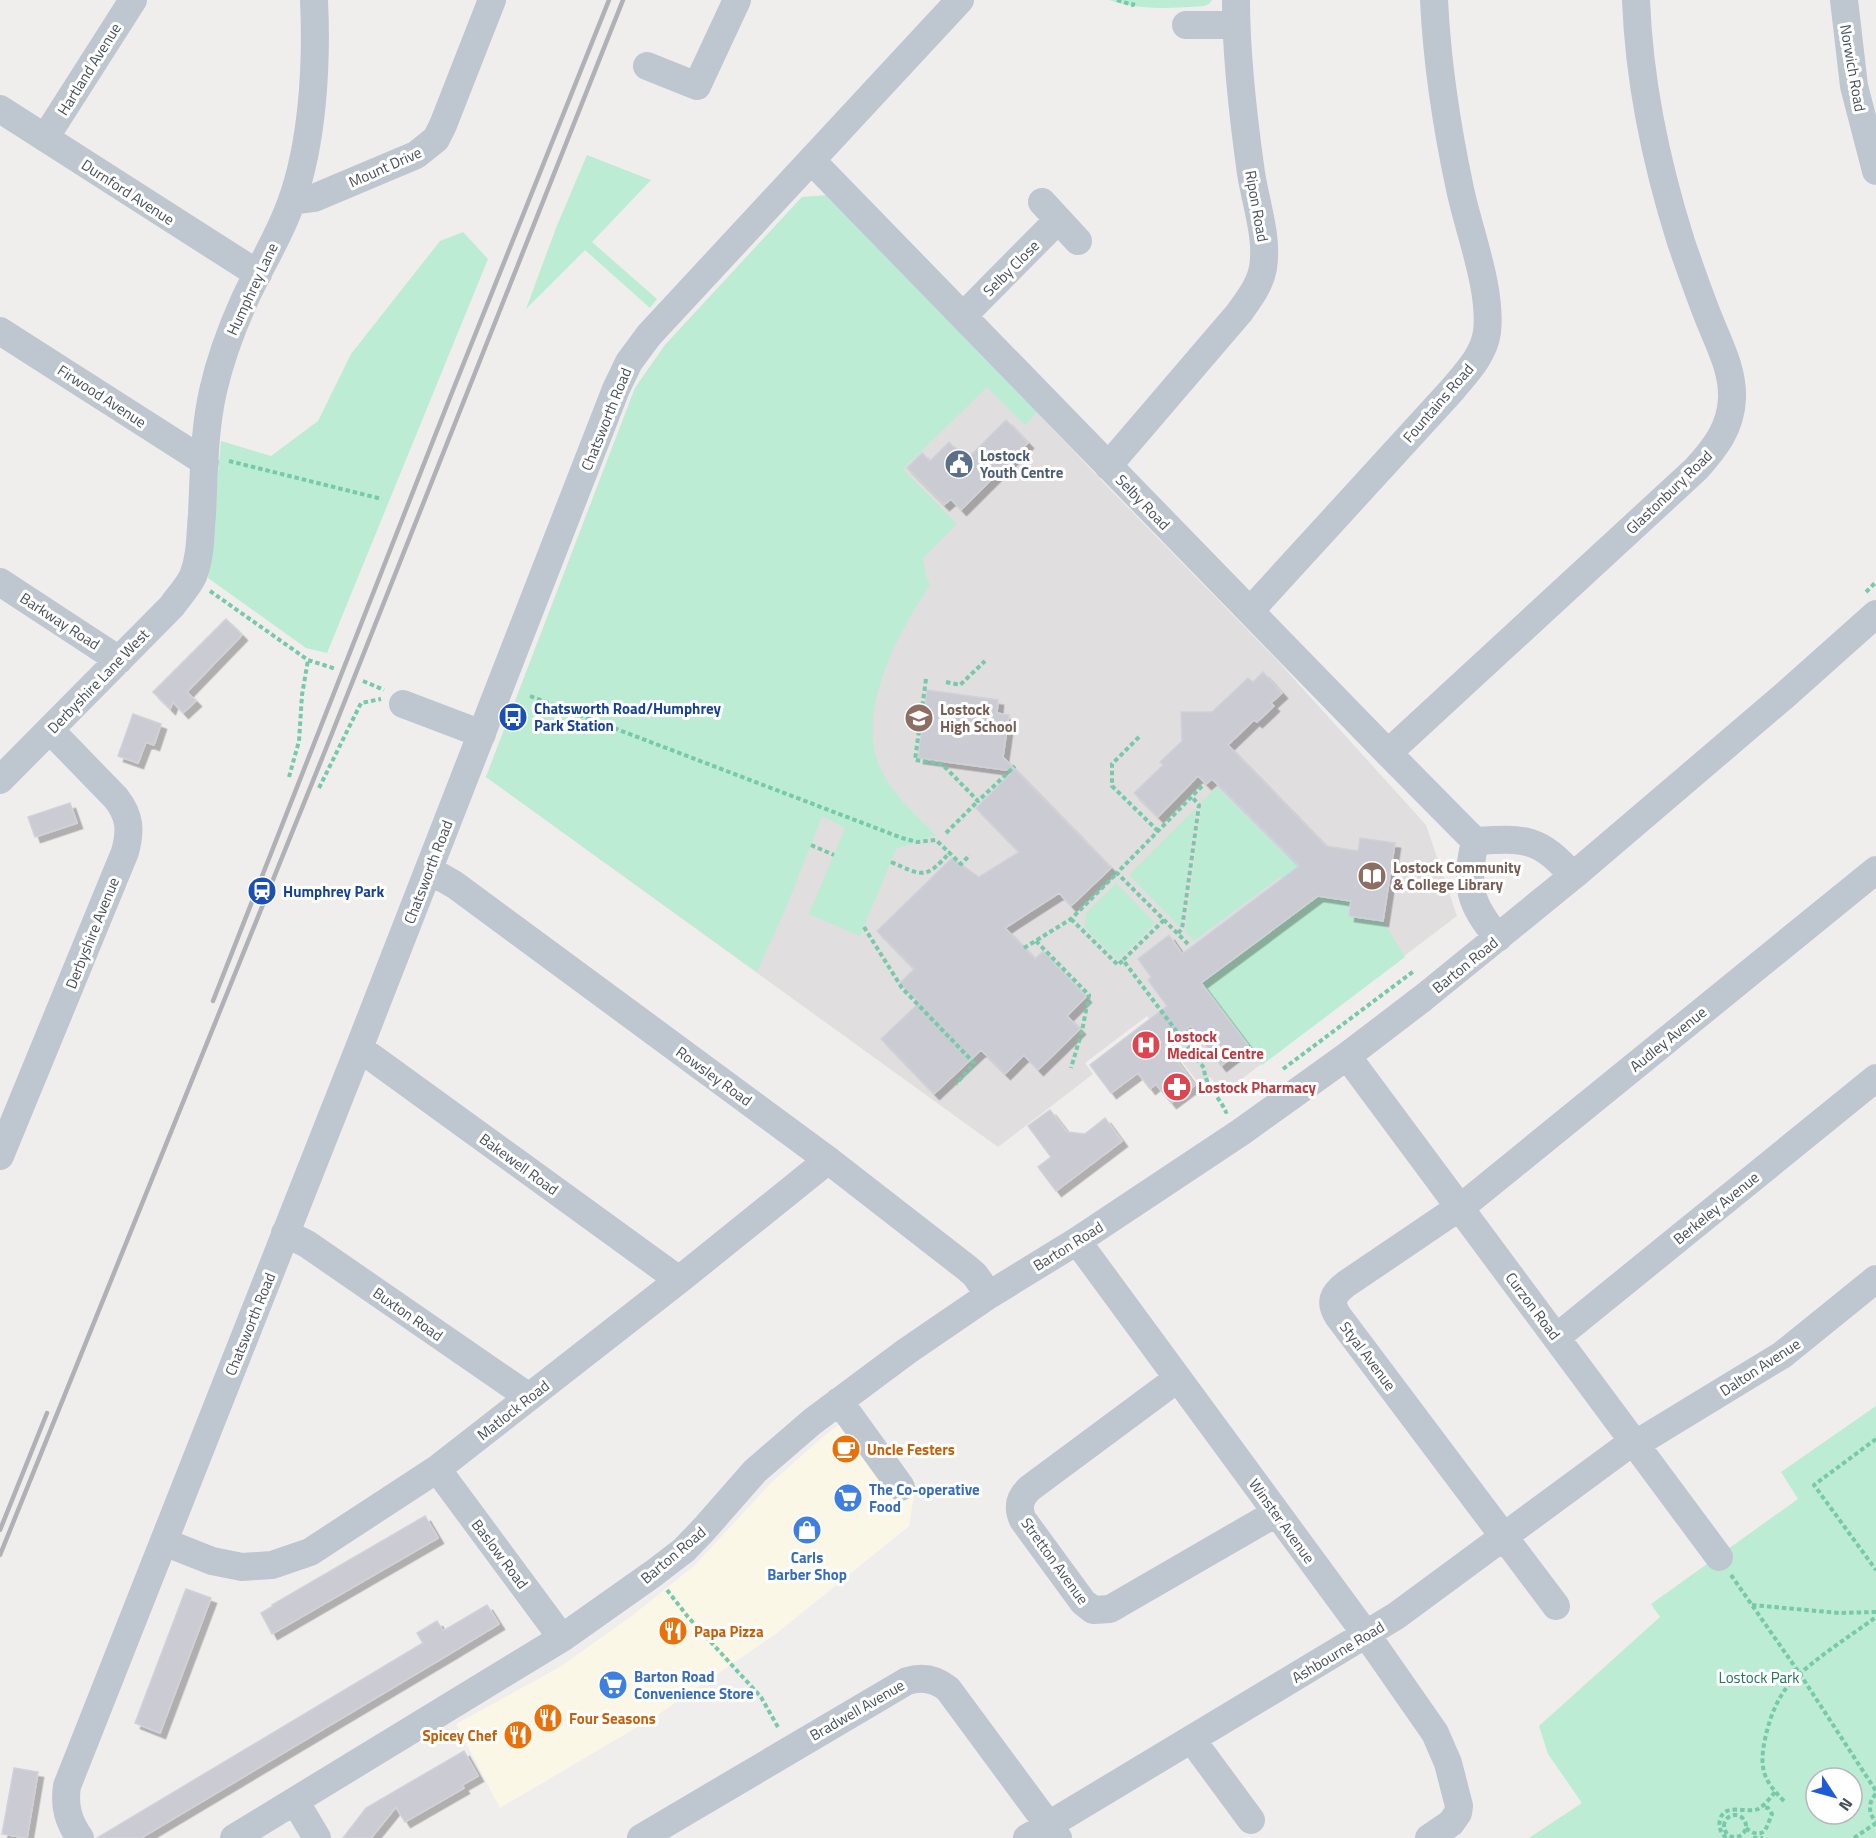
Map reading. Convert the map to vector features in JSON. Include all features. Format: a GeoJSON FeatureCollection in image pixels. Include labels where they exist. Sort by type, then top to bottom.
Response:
{"type":"FeatureCollection","features":[{"type":"Feature","properties":{"kind":"street","name":"Hartland Avenue"},"geometry":{"type":"LineString","coordinates":[[45,138],[133,0]]}},
{"type":"Feature","properties":{"kind":"street","name":"Humphrey Lane"},"geometry":{"type":"LineString","coordinates":[[192,579],[200,551],[205,458],[213,393],[222,357],[244,302],[292,201],[304,150],[313,85],[314,0]]}},
{"type":"Feature","properties":{"kind":"street","name":"Mount Drive"},"geometry":{"type":"LineString","coordinates":[[292,201],[314,198],[416,155],[436,139],[492,0]]}},
{"type":"Feature","properties":{"kind":"street"},"geometry":{"type":"LineString","coordinates":[[647,66],[697,86],[737,0]]}},
{"type":"Feature","properties":{"kind":"street","name":"Chatsworth Road"},"geometry":{"type":"LineString","coordinates":[[80,1838],[67,1816],[65,1801],[67,1786],[429,870],[616,389],[629,362],[649,335],[960,0]]}},
{"type":"Feature","properties":{"kind":"street","name":"Fountains Road"},"geometry":{"type":"LineString","coordinates":[[1250,611],[1471,368],[1480,353],[1486,334],[1485,290],[1460,189],[1443,88],[1434,0]]}},
{"type":"Feature","properties":{"kind":"street","name":"Glastonbury Road"},"geometry":{"type":"LineString","coordinates":[[1388,753],[1696,469],[1715,447],[1728,424],[1732,397],[1729,372],[1681,241],[1660,164],[1644,81],[1636,0]]}},
{"type":"Feature","properties":{"kind":"street","name":"Norwich Road"},"geometry":{"type":"LineString","coordinates":[[1844,0],[1854,86],[1876,171]]}},
{"type":"Feature","properties":{"kind":"street"},"geometry":{"type":"LineString","coordinates":[[1186,25],[1236,12]]}},
{"type":"Feature","properties":{"kind":"street","name":"Ripon Road"},"geometry":{"type":"LineString","coordinates":[[1107,466],[1239,313],[1254,292],[1262,272],[1265,249],[1250,164],[1236,12]]}},
{"type":"Feature","properties":{"kind":"street","name":"Durnford Avenue"},"geometry":{"type":"LineString","coordinates":[[0,108],[258,274]]}},
{"type":"Feature","properties":{"kind":"street","name":"Selby Road"},"geometry":{"type":"LineString","coordinates":[[812,161],[1475,841]]}},
{"type":"Feature","properties":{"kind":"street","name":"Selby Close"},"geometry":{"type":"LineString","coordinates":[[963,316],[1050,211],[1078,241]]}},
{"type":"Feature","properties":{"kind":"street","name":"Firwood Avenue"},"geometry":{"type":"LineString","coordinates":[[0,331],[205,458]]}},
{"type":"Feature","properties":{"kind":"street","name":"Derbyshire Lane West"},"geometry":{"type":"LineString","coordinates":[[0,780],[171,606],[192,579]]}},
{"type":"Feature","properties":{"kind":"street","name":"Barkway Road"},"geometry":{"type":"LineString","coordinates":[[0,582],[119,660]]}},
{"type":"Feature","properties":{"kind":"street","name":"Barton Road"},"geometry":{"type":"LineString","coordinates":[[234,1838],[562,1638],[654,1573],[684,1550],[755,1472],[793,1437],[839,1401],[989,1295],[1077,1241],[1241,1132],[1347,1056],[1498,938],[1784,696],[1876,614]]}},
{"type":"Feature","properties":{"kind":"street"},"geometry":{"type":"LineString","coordinates":[[394,698],[482,734]]}},
{"type":"Feature","properties":{"kind":"street","name":"Derbyshire Avenue"},"geometry":{"type":"LineString","coordinates":[[0,1155],[121,863],[129,837],[129,822],[125,809],[50,730]]}},
{"type":"Feature","properties":{"kind":"street"},"geometry":{"type":"LineString","coordinates":[[1498,938],[1478,912],[1470,888],[1470,866],[1475,841],[1506,839],[1533,843],[1551,853],[1573,876]]}},
{"type":"Feature","properties":{"kind":"street","name":"Rowsley Road"},"geometry":{"type":"LineString","coordinates":[[429,870],[455,885],[828,1160],[967,1268],[989,1295]]}},
{"type":"Feature","properties":{"kind":"street","name":"Audley Avenue"},"geometry":{"type":"LineString","coordinates":[[1460,1207],[1876,870]]}},
{"type":"Feature","properties":{"kind":"street","name":"Bakewell Road"},"geometry":{"type":"LineString","coordinates":[[359,1048],[679,1280]]}},
{"type":"Feature","properties":{"kind":"street","name":"Curzon Road"},"geometry":{"type":"LineString","coordinates":[[1347,1056],[1719,1557]]}},
{"type":"Feature","properties":{"kind":"street","name":"Berkeley Avenue"},"geometry":{"type":"LineString","coordinates":[[1557,1337],[1876,1078]]}},
{"type":"Feature","properties":{"kind":"street","name":"Matlock Road"},"geometry":{"type":"LineString","coordinates":[[164,1542],[212,1561],[242,1567],[272,1565],[310,1552],[437,1470],[828,1160]]}},
{"type":"Feature","properties":{"kind":"street","name":"Styal Avenue"},"geometry":{"type":"LineString","coordinates":[[1460,1207],[1346,1284],[1334,1295],[1332,1305],[1503,1537]]}},
{"type":"Feature","properties":{"kind":"street","name":"Buxton Road"},"geometry":{"type":"LineString","coordinates":[[285,1233],[308,1244],[529,1397]]}},
{"type":"Feature","properties":{"kind":"street","name":"Winster Avenue"},"geometry":{"type":"LineString","coordinates":[[1077,1241],[1435,1733],[1454,1778],[1458,1796],[1458,1813],[1444,1829],[1429,1838]]}},
{"type":"Feature","properties":{"kind":"street","name":"Dalton Avenue"},"geometry":{"type":"LineString","coordinates":[[1635,1443],[1782,1355],[1876,1279]]}},
{"type":"Feature","properties":{"kind":"street","name":"Stretton Avenue"},"geometry":{"type":"LineString","coordinates":[[1177,1378],[1030,1488],[1023,1497],[1020,1508],[1023,1520],[1070,1585],[1088,1607],[1098,1611],[1110,1610],[1276,1514]]}},
{"type":"Feature","properties":{"kind":"street"},"geometry":{"type":"LineString","coordinates":[[839,1401],[901,1487]]}},
{"type":"Feature","properties":{"kind":"street","name":"Ashbourne Road"},"geometry":{"type":"LineString","coordinates":[[1044,1834],[1192,1740],[1366,1636],[1624,1448],[1635,1443]]}},
{"type":"Feature","properties":{"kind":"street","name":"Baslow Road"},"geometry":{"type":"LineString","coordinates":[[437,1470],[562,1638]]}},
{"type":"Feature","properties":{"kind":"street"},"geometry":{"type":"LineString","coordinates":[[1503,1537],[1556,1606]]}},
{"type":"Feature","properties":{"kind":"street","name":"Bradwell Avenue"},"geometry":{"type":"LineString","coordinates":[[641,1838],[908,1681],[921,1678],[936,1681],[953,1696],[1044,1834]]}},
{"type":"Feature","properties":{"kind":"street"},"geometry":{"type":"LineString","coordinates":[[1192,1740],[1251,1820]]}},
{"type":"Feature","properties":{"kind":"street"},"geometry":{"type":"LineString","coordinates":[[295,1801],[317,1838]]}},
{"type":"Feature","properties":{"kind":"path"},"geometry":{"type":"LineString","coordinates":[[1117,0],[1133,5],[1134,0]]}},
{"type":"Feature","properties":{"kind":"path"},"geometry":{"type":"LineString","coordinates":[[205,458],[382,499]]}},
{"type":"Feature","properties":{"kind":"path"},"geometry":{"type":"LineString","coordinates":[[192,579],[308,660],[336,669]]}},
{"type":"Feature","properties":{"kind":"path"},"geometry":{"type":"LineString","coordinates":[[289,777],[299,741],[302,695],[308,660]]}},
{"type":"Feature","properties":{"kind":"path"},"geometry":{"type":"LineString","coordinates":[[946,682],[960,685],[985,661]]}},
{"type":"Feature","properties":{"kind":"path"},"geometry":{"type":"LineString","coordinates":[[926,679],[915,760],[942,764],[978,801]]}},
{"type":"Feature","properties":{"kind":"path"},"geometry":{"type":"LineString","coordinates":[[363,681],[394,698]]}},
{"type":"Feature","properties":{"kind":"path"},"geometry":{"type":"LineString","coordinates":[[530,696],[902,838],[917,842],[936,840],[961,864],[970,855]]}},
{"type":"Feature","properties":{"kind":"path"},"geometry":{"type":"LineString","coordinates":[[319,788],[361,703],[394,698]]}},
{"type":"Feature","properties":{"kind":"path"},"geometry":{"type":"LineString","coordinates":[[1139,737],[1112,764],[1112,786],[1158,831]]}},
{"type":"Feature","properties":{"kind":"path"},"geometry":{"type":"LineString","coordinates":[[945,833],[1015,766]]}},
{"type":"Feature","properties":{"kind":"path"},"geometry":{"type":"LineString","coordinates":[[1024,948],[1071,920],[1202,786]]}},
{"type":"Feature","properties":{"kind":"path"},"geometry":{"type":"LineString","coordinates":[[1178,933],[1182,929],[1199,805],[1192,797]]}},
{"type":"Feature","properties":{"kind":"path"},"geometry":{"type":"LineString","coordinates":[[811,845],[834,855]]}},
{"type":"Feature","properties":{"kind":"path"},"geometry":{"type":"LineString","coordinates":[[891,862],[925,874],[950,852]]}},
{"type":"Feature","properties":{"kind":"path"},"geometry":{"type":"LineString","coordinates":[[1117,873],[1188,944]]}},
{"type":"Feature","properties":{"kind":"path"},"geometry":{"type":"LineString","coordinates":[[1071,920],[1118,965],[1164,920]]}},
{"type":"Feature","properties":{"kind":"path"},"geometry":{"type":"LineString","coordinates":[[864,927],[902,988],[974,1063],[956,1084]]}},
{"type":"Feature","properties":{"kind":"path"},"geometry":{"type":"LineString","coordinates":[[1036,941],[1089,995],[1083,1031],[1071,1068]]}},
{"type":"Feature","properties":{"kind":"path"},"geometry":{"type":"LineString","coordinates":[[1123,960],[1204,1068],[1205,1081],[1226,1112]]}},
{"type":"Feature","properties":{"kind":"path"},"geometry":{"type":"LineString","coordinates":[[1876,1439],[1814,1485],[1876,1570]]}},
{"type":"Feature","properties":{"kind":"path"},"geometry":{"type":"LineString","coordinates":[[1719,1557],[1800,1674],[1876,1792],[1869,1807],[1876,1822],[1854,1838]]}},
{"type":"Feature","properties":{"kind":"path"},"geometry":{"type":"LineString","coordinates":[[654,1573],[688,1617],[761,1697],[790,1749]]}},
{"type":"Feature","properties":{"kind":"path"},"geometry":{"type":"LineString","coordinates":[[1752,1605],[1876,1615]]}},
{"type":"Feature","properties":{"kind":"path"},"geometry":{"type":"LineString","coordinates":[[1784,1801],[1775,1792],[1763,1770],[1766,1736],[1781,1695],[1800,1674],[1876,1615]]}},
{"type":"Feature","properties":{"kind":"path"},"geometry":{"type":"LineString","coordinates":[[1762,1807],[1763,1803],[1775,1792]]}},
{"type":"Feature","properties":{"kind":"path"},"geometry":{"type":"LineString","coordinates":[[1726,1838],[1719,1823],[1723,1814],[1732,1809],[1749,1811],[1762,1807],[1770,1810],[1772,1817],[1765,1831],[1753,1838]]}},
{"type":"Feature","properties":{"kind":"path"},"geometry":{"type":"LineString","coordinates":[[1743,1818],[1749,1811]]}},
{"type":"Feature","properties":{"kind":"path"},"geometry":{"type":"LineString","coordinates":[[1723,1832],[1725,1822],[1730,1817],[1735,1815],[1743,1818]]}},
{"type":"Feature","properties":{"kind":"path"},"geometry":{"type":"LineString","coordinates":[[1743,1818],[1746,1828],[1760,1836]]}},
{"type":"Feature","properties":{"kind":"path"},"geometry":{"type":"LineString","coordinates":[[1723,1832],[1728,1836],[1737,1837],[1746,1828]]}},
{"type":"Feature","properties":{"kind":"shaded area","name":"Lostock High School"},"geometry":{"type":"Polygon","coordinates":[[[802,197],[1037,412],[1276,659],[1426,825],[1457,916],[1223,1093],[1210,1077],[1200,1085],[1147,1016],[1085,1063],[1093,1074],[998,1147],[486,777],[635,388],[665,345],[802,197]]]}},
{"type":"Feature","properties":{"kind":"shaded area"},"geometry":{"type":"Polygon","coordinates":[[[861,1408],[916,1483],[909,1526],[777,1633],[656,1716],[500,1808],[456,1724],[560,1667],[633,1615],[694,1566],[772,1482],[824,1436],[861,1408]]]}},
{"type":"Feature","properties":{"kind":"green space"},"geometry":{"type":"Polygon","coordinates":[[[1109,0],[1212,0],[1204,6],[1168,8],[1133,6],[1109,0]]]}},
{"type":"Feature","properties":{"kind":"green space"},"geometry":{"type":"Polygon","coordinates":[[[587,155],[651,180],[592,242],[657,299],[650,308],[585,250],[526,309],[556,228],[587,155]]]}},
{"type":"Feature","properties":{"kind":"green space"},"geometry":{"type":"Polygon","coordinates":[[[827,195],[1037,412],[1025,425],[987,387],[903,469],[957,524],[923,558],[930,586],[906,624],[885,669],[873,716],[873,739],[877,760],[888,782],[902,801],[936,835],[896,849],[860,936],[809,914],[845,828],[822,816],[787,905],[757,972],[486,777],[635,388],[665,345],[802,197],[827,195]]]}},
{"type":"Feature","properties":{"kind":"green space"},"geometry":{"type":"Polygon","coordinates":[[[463,232],[488,259],[327,653],[306,648],[208,578],[221,441],[271,456],[318,421],[351,354],[440,241],[463,232]]]}},
{"type":"Feature","properties":{"kind":"green space"},"geometry":{"type":"Polygon","coordinates":[[[1217,787],[1285,854],[1293,847],[1300,855],[1296,882],[1288,888],[1280,877],[1194,941],[1185,932],[1202,801],[1217,787]]]}},
{"type":"Feature","properties":{"kind":"green space"},"geometry":{"type":"Polygon","coordinates":[[[1196,808],[1180,927],[1129,875],[1196,808]]]}},
{"type":"Feature","properties":{"kind":"green space"},"geometry":{"type":"Polygon","coordinates":[[[1116,883],[1155,923],[1118,960],[1085,928],[1086,913],[1116,883]]]}},
{"type":"Feature","properties":{"kind":"green space"},"geometry":{"type":"Polygon","coordinates":[[[1318,896],[1351,901],[1349,916],[1383,921],[1405,957],[1262,1065],[1201,983],[1318,896]]]}},
{"type":"Feature","properties":{"kind":"green space","name":"Lostock Park"},"geometry":{"type":"Polygon","coordinates":[[[1876,1406],[1876,1838],[1529,1838],[1582,1803],[1548,1754],[1539,1726],[1660,1617],[1651,1604],[1798,1499],[1781,1472],[1876,1406]]]}},
{"type":"Feature","properties":{"kind":"building","name":"Lostock Youth Centre"},"geometry":{"type":"Polygon","coordinates":[[[1006,420],[1028,443],[961,510],[951,499],[944,505],[907,468],[922,453],[930,461],[949,442],[966,460],[1006,420]]]}},
{"type":"Feature","properties":{"kind":"building"},"geometry":{"type":"Polygon","coordinates":[[[226,619],[242,635],[187,692],[196,701],[183,713],[173,702],[170,709],[153,692],[226,619]]]}},
{"type":"Feature","properties":{"kind":"building"},"geometry":{"type":"Polygon","coordinates":[[[1263,672],[1282,693],[1271,703],[1274,706],[1257,722],[1254,720],[1228,745],[1326,846],[1358,851],[1360,838],[1395,843],[1383,921],[1349,916],[1351,901],[1318,896],[1201,983],[1248,1045],[1221,1066],[1191,1026],[1165,1045],[1195,1085],[1171,1103],[1156,1084],[1150,1089],[1138,1073],[1111,1093],[1090,1065],[1167,1006],[1148,980],[1151,977],[1138,959],[1169,935],[1182,954],[1299,866],[1212,779],[1206,784],[1198,776],[1158,817],[1134,793],[1163,765],[1160,762],[1182,741],[1181,712],[1212,712],[1248,678],[1253,682],[1263,672]]]}},
{"type":"Feature","properties":{"kind":"building"},"geometry":{"type":"Polygon","coordinates":[[[927,690],[998,700],[997,713],[1009,715],[1003,757],[1111,868],[1071,906],[1059,893],[1005,928],[1035,959],[1043,951],[1086,997],[1067,1016],[1080,1029],[1038,1070],[1024,1055],[1005,1074],[981,1050],[934,1094],[881,1039],[919,1003],[900,983],[914,969],[877,931],[952,858],[979,877],[1019,852],[976,808],[1013,771],[918,758],[927,690]]]}},
{"type":"Feature","properties":{"kind":"building"},"geometry":{"type":"Polygon","coordinates":[[[133,714],[161,724],[154,745],[146,742],[138,763],[118,756],[133,714]]]}},
{"type":"Feature","properties":{"kind":"building"},"geometry":{"type":"Polygon","coordinates":[[[70,803],[77,823],[35,837],[28,817],[70,803]]]}},
{"type":"Feature","properties":{"kind":"building"},"geometry":{"type":"Polygon","coordinates":[[[1050,1110],[1067,1132],[1085,1134],[1105,1118],[1122,1141],[1056,1191],[1038,1167],[1051,1157],[1028,1126],[1050,1110]]]}},
{"type":"Feature","properties":{"kind":"building"},"geometry":{"type":"Polygon","coordinates":[[[425,1516],[438,1538],[272,1634],[261,1613],[425,1516]]]}},
{"type":"Feature","properties":{"kind":"building"},"geometry":{"type":"Polygon","coordinates":[[[186,1589],[211,1598],[160,1733],[135,1723],[186,1589]]]}},
{"type":"Feature","properties":{"kind":"building"},"geometry":{"type":"Polygon","coordinates":[[[487,1605],[499,1624],[451,1653],[141,1838],[97,1838],[423,1643],[417,1633],[437,1621],[443,1631],[487,1605]]]}},
{"type":"Feature","properties":{"kind":"building"},"geometry":{"type":"Polygon","coordinates":[[[464,1751],[478,1776],[462,1785],[464,1788],[405,1822],[396,1807],[371,1838],[343,1838],[366,1808],[464,1751]]]}},
{"type":"Feature","properties":{"kind":"building"},"geometry":{"type":"Polygon","coordinates":[[[14,1768],[38,1772],[27,1838],[2,1834],[14,1768]]]}},
{"type":"Feature","properties":{"kind":"railway"},"geometry":{"type":"LineString","coordinates":[[213,1001],[609,0]]}},
{"type":"Feature","properties":{"kind":"railway"},"geometry":{"type":"LineString","coordinates":[[0,1555],[323,756],[623,0]]}},
{"type":"Feature","properties":{"kind":"railway"},"geometry":{"type":"LineString","coordinates":[[0,1530],[47,1413]]}},
{"type":"Feature","properties":{"kind":"place","name":"Lostock Youth Centre"},"geometry":{"type":"Point","coordinates":[959,464]}},
{"type":"Feature","properties":{"kind":"place","name":"Chatsworth Road/Humphrey Park Station"},"geometry":{"type":"Point","coordinates":[513,717]}},
{"type":"Feature","properties":{"kind":"place","name":"Lostock High School"},"geometry":{"type":"Point","coordinates":[919,718]}},
{"type":"Feature","properties":{"kind":"place","name":"Lostock Community & College Library"},"geometry":{"type":"Point","coordinates":[1372,876]}},
{"type":"Feature","properties":{"kind":"place","name":"Humphrey Park"},"geometry":{"type":"Point","coordinates":[262,891]}},
{"type":"Feature","properties":{"kind":"place","name":"Lostock Medical Centre"},"geometry":{"type":"Point","coordinates":[1146,1045]}},
{"type":"Feature","properties":{"kind":"place","name":"Lostock Pharmacy"},"geometry":{"type":"Point","coordinates":[1177,1087]}},
{"type":"Feature","properties":{"kind":"place","name":"Uncle Festers"},"geometry":{"type":"Point","coordinates":[846,1449]}},
{"type":"Feature","properties":{"kind":"place","name":"The Co-operative Food"},"geometry":{"type":"Point","coordinates":[848,1498]}},
{"type":"Feature","properties":{"kind":"place","name":"Carls Barber Shop"},"geometry":{"type":"Point","coordinates":[807,1530]}},
{"type":"Feature","properties":{"kind":"place","name":"Papa Pizza"},"geometry":{"type":"Point","coordinates":[673,1631]}},
{"type":"Feature","properties":{"kind":"place","name":"Barton Road Convenience Store"},"geometry":{"type":"Point","coordinates":[613,1685]}},
{"type":"Feature","properties":{"kind":"place","name":"Four Seasons"},"geometry":{"type":"Point","coordinates":[548,1718]}},
{"type":"Feature","properties":{"kind":"place","name":"Spicey Chef"},"geometry":{"type":"Point","coordinates":[518,1735]}}]}
